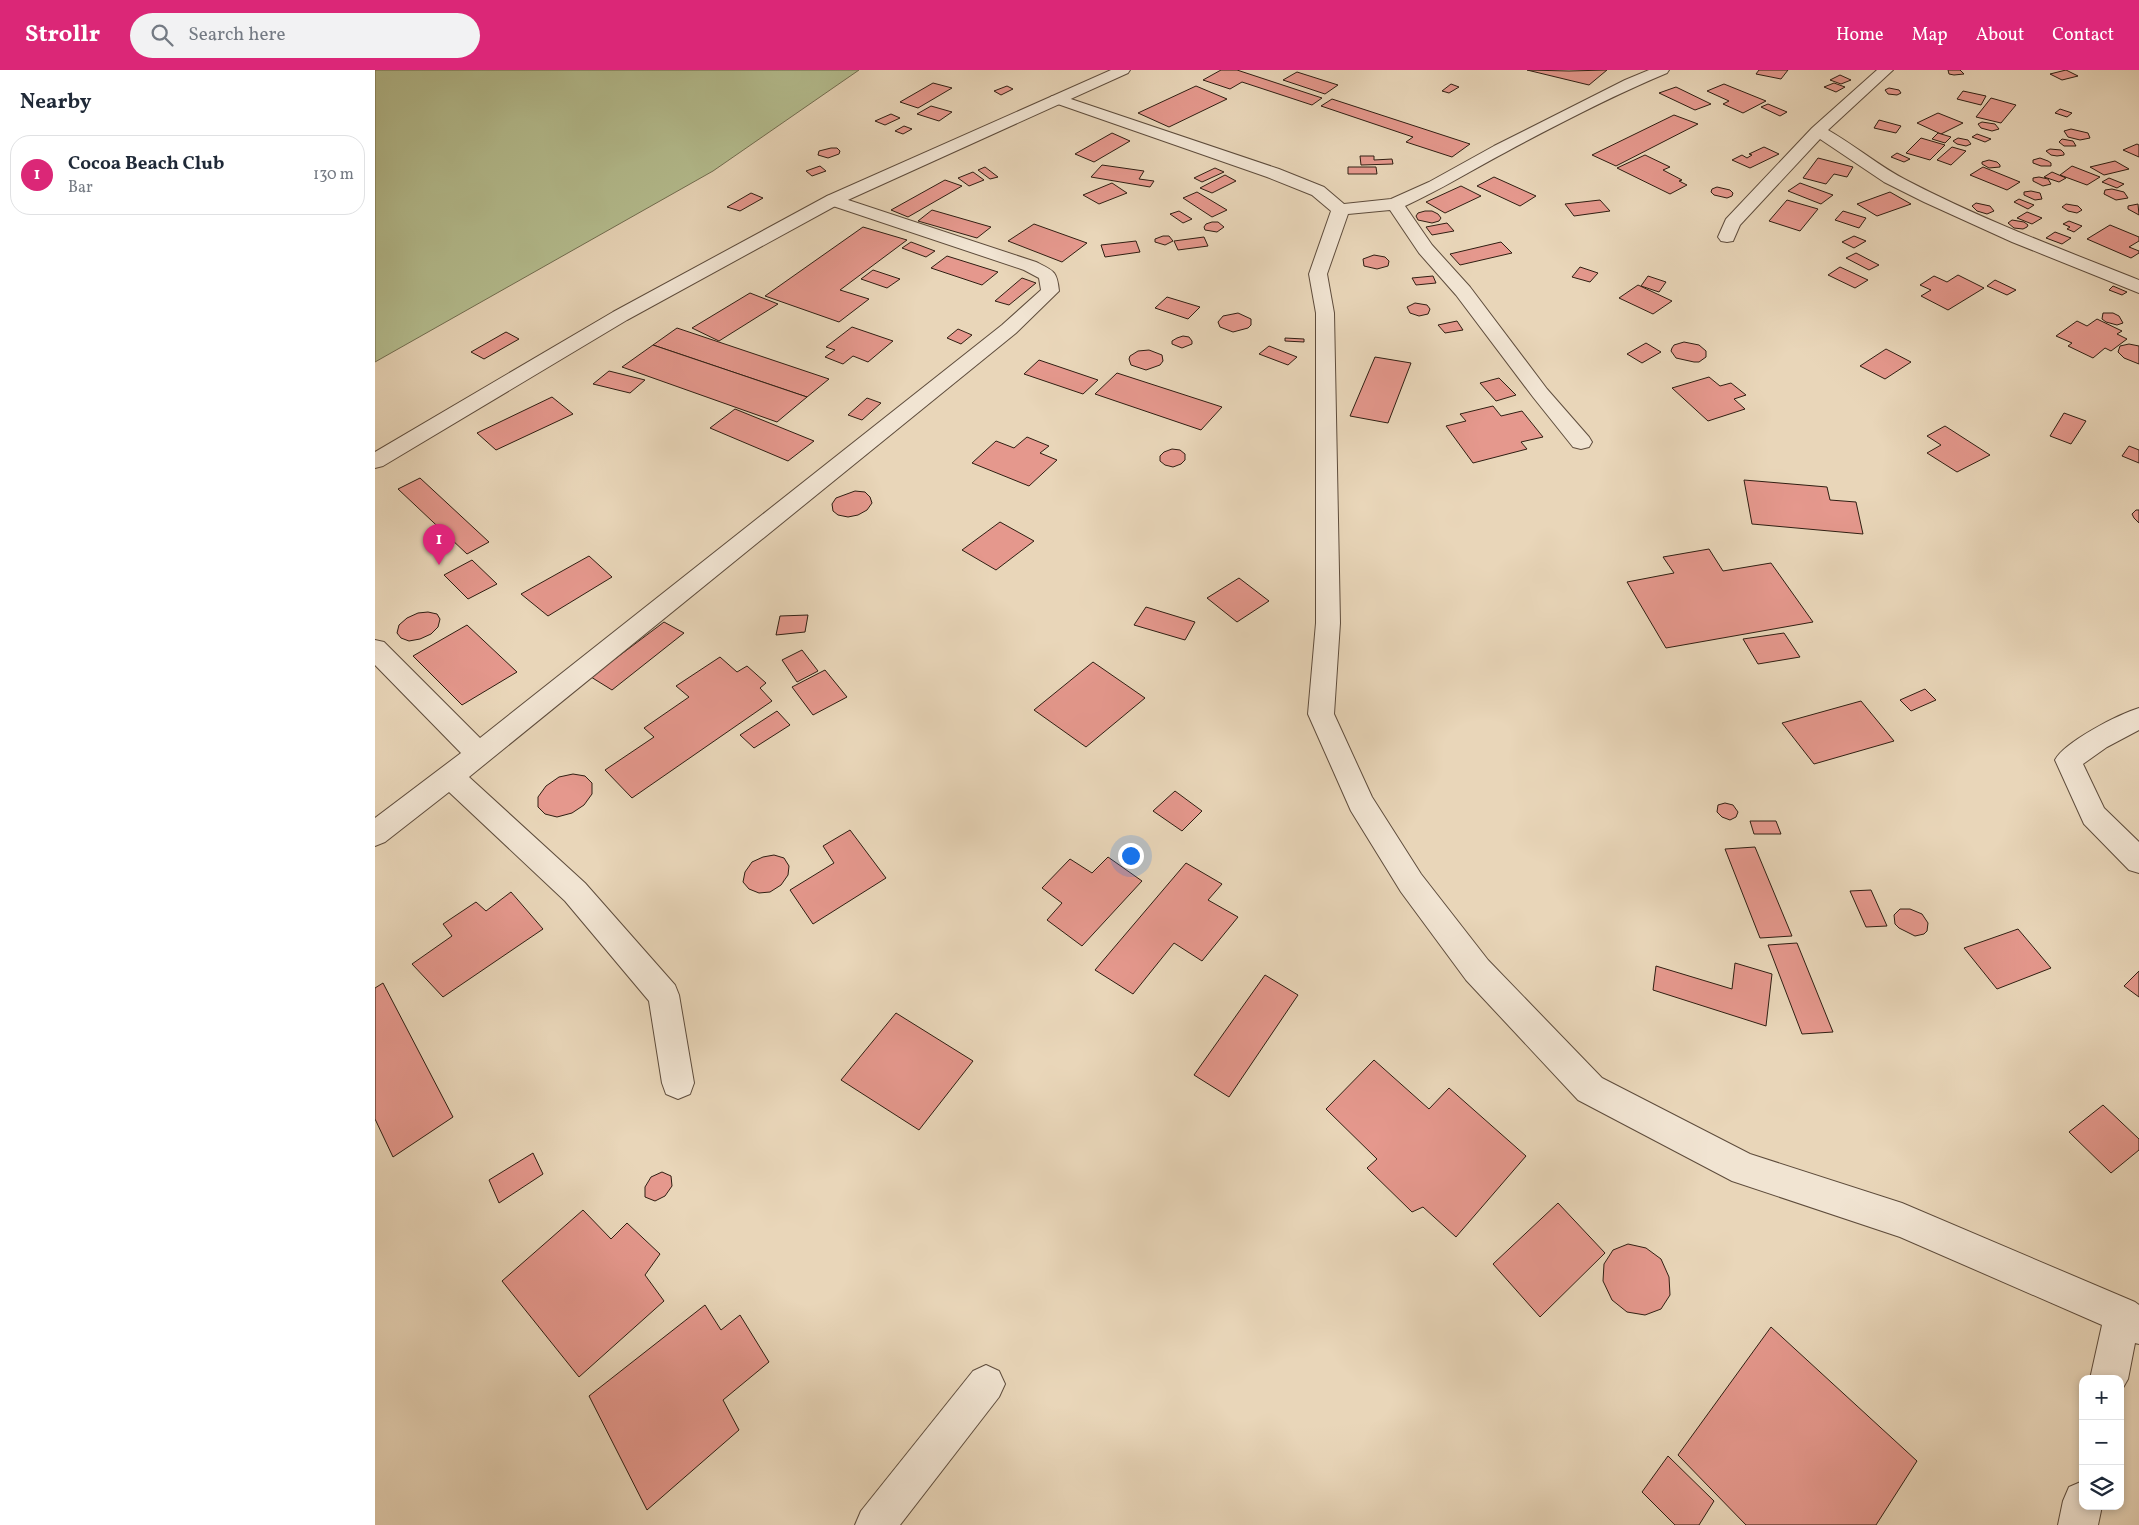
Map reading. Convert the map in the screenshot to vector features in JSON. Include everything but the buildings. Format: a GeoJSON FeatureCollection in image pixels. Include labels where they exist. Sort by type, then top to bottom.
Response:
{"type":"FeatureCollection","features":[{"type":"Feature","properties":{"kind":"street"},"geometry":{"type":"LineString","coordinates":[[375,461],[621,316],[833,200],[1123,70]]}},
{"type":"Feature","properties":{"kind":"street"},"geometry":{"type":"LineString","coordinates":[[1057,99],[1318,191],[1340,210],[1395,204],[1435,186],[1523,137],[1630,83],[1662,70]]}},
{"type":"Feature","properties":{"kind":"street"},"geometry":{"type":"LineString","coordinates":[[1727,237],[1732,223],[1818,131],[1886,70]]}},
{"type":"Feature","properties":{"kind":"street"},"geometry":{"type":"LineString","coordinates":[[1818,131],[1837,141],[1867,164],[1909,188],[1962,213],[2139,287]]}},
{"type":"Feature","properties":{"kind":"street"},"geometry":{"type":"LineString","coordinates":[[375,834],[479,754],[1009,329],[1050,291],[1048,275],[1030,266],[833,200]]}},
{"type":"Feature","properties":{"kind":"street"},"geometry":{"type":"LineString","coordinates":[[1395,204],[1425,249],[1463,291],[1540,393],[1581,442]]}},
{"type":"Feature","properties":{"kind":"street"},"geometry":{"type":"LineString","coordinates":[[1340,210],[1338,223],[1327,244],[1318,276],[1325,313],[1328,623],[1321,714],[1361,803],[1411,883],[1477,970],[1590,1089],[1744,1169],[1902,1220],[2131,1321],[2111,1375]]}},
{"type":"Feature","properties":{"kind":"street"},"geometry":{"type":"LineString","coordinates":[[375,649],[479,754]]}},
{"type":"Feature","properties":{"kind":"street"},"geometry":{"type":"LineString","coordinates":[[2139,718],[2098,740],[2068,760],[2094,816],[2139,861]]}},
{"type":"Feature","properties":{"kind":"street"},"geometry":{"type":"LineString","coordinates":[[451,776],[575,892],[664,995],[678,1083]]}},
{"type":"Feature","properties":{"kind":"street"},"geometry":{"type":"LineString","coordinates":[[875,1525],[986,1384]]}},
{"type":"Feature","properties":{"kind":"street"},"geometry":{"type":"LineString","coordinates":[[2078,1525],[2081,1510]]}},
{"type":"Feature","properties":{"kind":"green space"},"geometry":{"type":"Polygon","coordinates":[[[375,70],[859,70],[713,171],[375,362],[375,70]]]}},
{"type":"Feature","properties":{"kind":"place","name":"Cocoa Beach Club"},"geometry":{"type":"Point","coordinates":[439,565]}}]}
